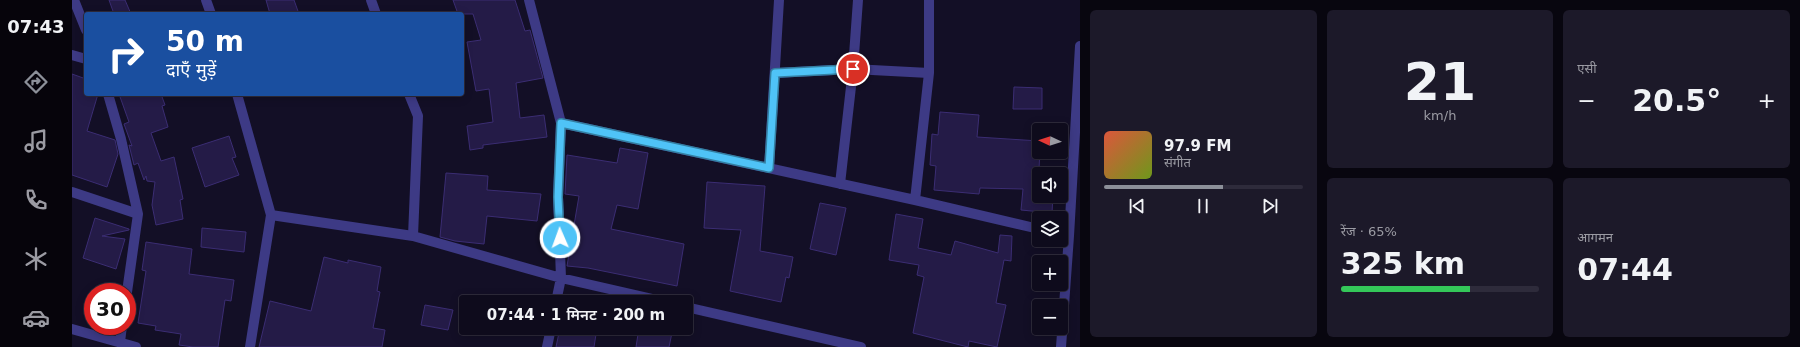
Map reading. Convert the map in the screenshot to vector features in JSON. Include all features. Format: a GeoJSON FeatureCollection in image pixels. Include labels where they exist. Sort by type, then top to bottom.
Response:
{"type":"FeatureCollection","features":[{"type":"Feature","properties":{"kind":"street"},"geometry":{"type":"LineString","coordinates":[[74,0],[84,25]]}},
{"type":"Feature","properties":{"kind":"street"},"geometry":{"type":"LineString","coordinates":[[206,0],[210,12]]}},
{"type":"Feature","properties":{"kind":"street"},"geometry":{"type":"LineString","coordinates":[[371,0],[375,12]]}},
{"type":"Feature","properties":{"kind":"street"},"geometry":{"type":"LineString","coordinates":[[529,0],[561,123],[558,197],[561,278],[557,295]]}},
{"type":"Feature","properties":{"kind":"street"},"geometry":{"type":"LineString","coordinates":[[769,168],[779,0]]}},
{"type":"Feature","properties":{"kind":"street"},"geometry":{"type":"LineString","coordinates":[[840,184],[853,69],[858,0]]}},
{"type":"Feature","properties":{"kind":"street"},"geometry":{"type":"LineString","coordinates":[[915,200],[929,73],[929,0]]}},
{"type":"Feature","properties":{"kind":"street"},"geometry":{"type":"LineString","coordinates":[[1067,211],[1080,46]]}},
{"type":"Feature","properties":{"kind":"street"},"geometry":{"type":"LineString","coordinates":[[72,55],[84,58]]}},
{"type":"Feature","properties":{"kind":"street"},"geometry":{"type":"LineString","coordinates":[[775,73],[853,69],[929,73]]}},
{"type":"Feature","properties":{"kind":"street"},"geometry":{"type":"LineString","coordinates":[[109,96],[121,139],[138,214],[128,283]]}},
{"type":"Feature","properties":{"kind":"street"},"geometry":{"type":"LineString","coordinates":[[238,96],[271,215],[250,347]]}},
{"type":"Feature","properties":{"kind":"street"},"geometry":{"type":"LineString","coordinates":[[410,96],[418,116],[413,236]]}},
{"type":"Feature","properties":{"kind":"street"},"geometry":{"type":"LineString","coordinates":[[561,123],[915,200],[1032,227]]}},
{"type":"Feature","properties":{"kind":"street"},"geometry":{"type":"LineString","coordinates":[[72,192],[138,214]]}},
{"type":"Feature","properties":{"kind":"street"},"geometry":{"type":"LineString","coordinates":[[271,215],[413,236],[561,278],[635,295]]}},
{"type":"Feature","properties":{"kind":"street"},"geometry":{"type":"LineString","coordinates":[[1061,347],[1065,247]]}},
{"type":"Feature","properties":{"kind":"street"},"geometry":{"type":"LineString","coordinates":[[693,309],[861,347]]}},
{"type":"Feature","properties":{"kind":"street"},"geometry":{"type":"LineString","coordinates":[[72,329],[136,347]]}},
{"type":"Feature","properties":{"kind":"street"},"geometry":{"type":"LineString","coordinates":[[120,342],[121,335]]}},
{"type":"Feature","properties":{"kind":"street"},"geometry":{"type":"LineString","coordinates":[[547,347],[550,335]]}},
{"type":"Feature","properties":{"kind":"building"},"geometry":{"type":"Polygon","coordinates":[[[109,0],[125,0],[130,12],[113,12],[109,0]]]}},
{"type":"Feature","properties":{"kind":"building"},"geometry":{"type":"Polygon","coordinates":[[[266,0],[294,0],[298,12],[269,12],[266,0]]]}},
{"type":"Feature","properties":{"kind":"building"},"geometry":{"type":"Polygon","coordinates":[[[453,0],[515,0],[525,31],[530,30],[543,78],[516,83],[520,118],[544,115],[547,137],[483,145],[483,148],[470,150],[467,126],[493,122],[489,89],[476,91],[467,42],[481,40],[473,14],[457,12],[453,0]]]}},
{"type":"Feature","properties":{"kind":"building"},"geometry":{"type":"Polygon","coordinates":[[[72,74],[84,78],[84,96],[97,96],[87,131],[115,140],[118,154],[107,187],[72,175],[72,74]]]}},
{"type":"Feature","properties":{"kind":"building"},"geometry":{"type":"Polygon","coordinates":[[[1014,87],[1042,88],[1042,109],[1013,109],[1014,87]]]}},
{"type":"Feature","properties":{"kind":"building"},"geometry":{"type":"Polygon","coordinates":[[[120,96],[162,96],[165,105],[162,106],[168,127],[151,133],[161,161],[174,157],[183,199],[180,200],[183,219],[156,225],[152,205],[155,182],[147,181],[146,176],[144,180],[138,163],[134,165],[129,145],[132,146],[124,124],[129,122],[120,96]]]}},
{"type":"Feature","properties":{"kind":"building"},"geometry":{"type":"Polygon","coordinates":[[[940,112],[979,115],[977,137],[1032,141],[1032,159],[1040,159],[1039,167],[1032,167],[1032,203],[1053,203],[1052,211],[1021,210],[1023,189],[980,188],[979,194],[934,190],[936,166],[930,165],[932,134],[938,135],[940,112]]]}},
{"type":"Feature","properties":{"kind":"building"},"geometry":{"type":"Polygon","coordinates":[[[229,136],[236,157],[232,158],[239,175],[205,187],[192,148],[229,136]]]}},
{"type":"Feature","properties":{"kind":"building"},"geometry":{"type":"Polygon","coordinates":[[[620,148],[648,153],[638,209],[617,205],[611,229],[684,244],[677,286],[588,268],[567,266],[579,196],[565,194],[567,155],[617,163],[620,148]]]}},
{"type":"Feature","properties":{"kind":"building"},"geometry":{"type":"Polygon","coordinates":[[[446,173],[488,176],[487,190],[541,194],[537,221],[487,216],[484,244],[455,241],[440,237],[446,173]]]}},
{"type":"Feature","properties":{"kind":"building"},"geometry":{"type":"Polygon","coordinates":[[[707,182],[765,186],[760,251],[793,257],[789,278],[786,277],[781,302],[730,291],[741,230],[704,228],[707,182]]]}},
{"type":"Feature","properties":{"kind":"building"},"geometry":{"type":"Polygon","coordinates":[[[820,203],[846,208],[836,255],[810,249],[820,203]]]}},
{"type":"Feature","properties":{"kind":"building"},"geometry":{"type":"Polygon","coordinates":[[[896,214],[923,219],[918,248],[951,255],[955,241],[998,253],[1000,235],[1012,236],[1011,261],[1004,260],[996,303],[1006,305],[997,347],[969,341],[968,347],[913,333],[924,277],[917,275],[919,265],[889,260],[896,214]]]}},
{"type":"Feature","properties":{"kind":"building"},"geometry":{"type":"Polygon","coordinates":[[[95,218],[129,229],[102,236],[125,239],[116,269],[83,258],[95,218]]]}},
{"type":"Feature","properties":{"kind":"building"},"geometry":{"type":"Polygon","coordinates":[[[202,228],[246,232],[244,252],[201,247],[202,228]]]}},
{"type":"Feature","properties":{"kind":"building"},"geometry":{"type":"Polygon","coordinates":[[[146,242],[192,249],[189,274],[234,280],[231,301],[225,300],[218,347],[193,347],[179,345],[181,334],[155,330],[156,326],[138,323],[146,271],[142,270],[146,242]]]}},
{"type":"Feature","properties":{"kind":"building"},"geometry":{"type":"Polygon","coordinates":[[[324,257],[348,263],[348,260],[381,267],[377,291],[380,292],[373,328],[385,330],[382,347],[259,347],[270,301],[311,311],[324,257]]]}},
{"type":"Feature","properties":{"kind":"building"},"geometry":{"type":"Polygon","coordinates":[[[425,305],[453,310],[448,330],[421,325],[425,305]]]}},
{"type":"Feature","properties":{"kind":"building"},"geometry":{"type":"Polygon","coordinates":[[[559,335],[596,335],[594,347],[556,347],[559,335]]]}},
{"type":"Feature","properties":{"kind":"building"},"geometry":{"type":"Polygon","coordinates":[[[638,335],[672,335],[669,347],[636,347],[638,335]]]}},
{"type":"Feature","properties":{"kind":"route"},"geometry":{"type":"LineString","coordinates":[[560,238],[558,197],[561,123],[769,168],[775,73],[853,69]]}}]}
